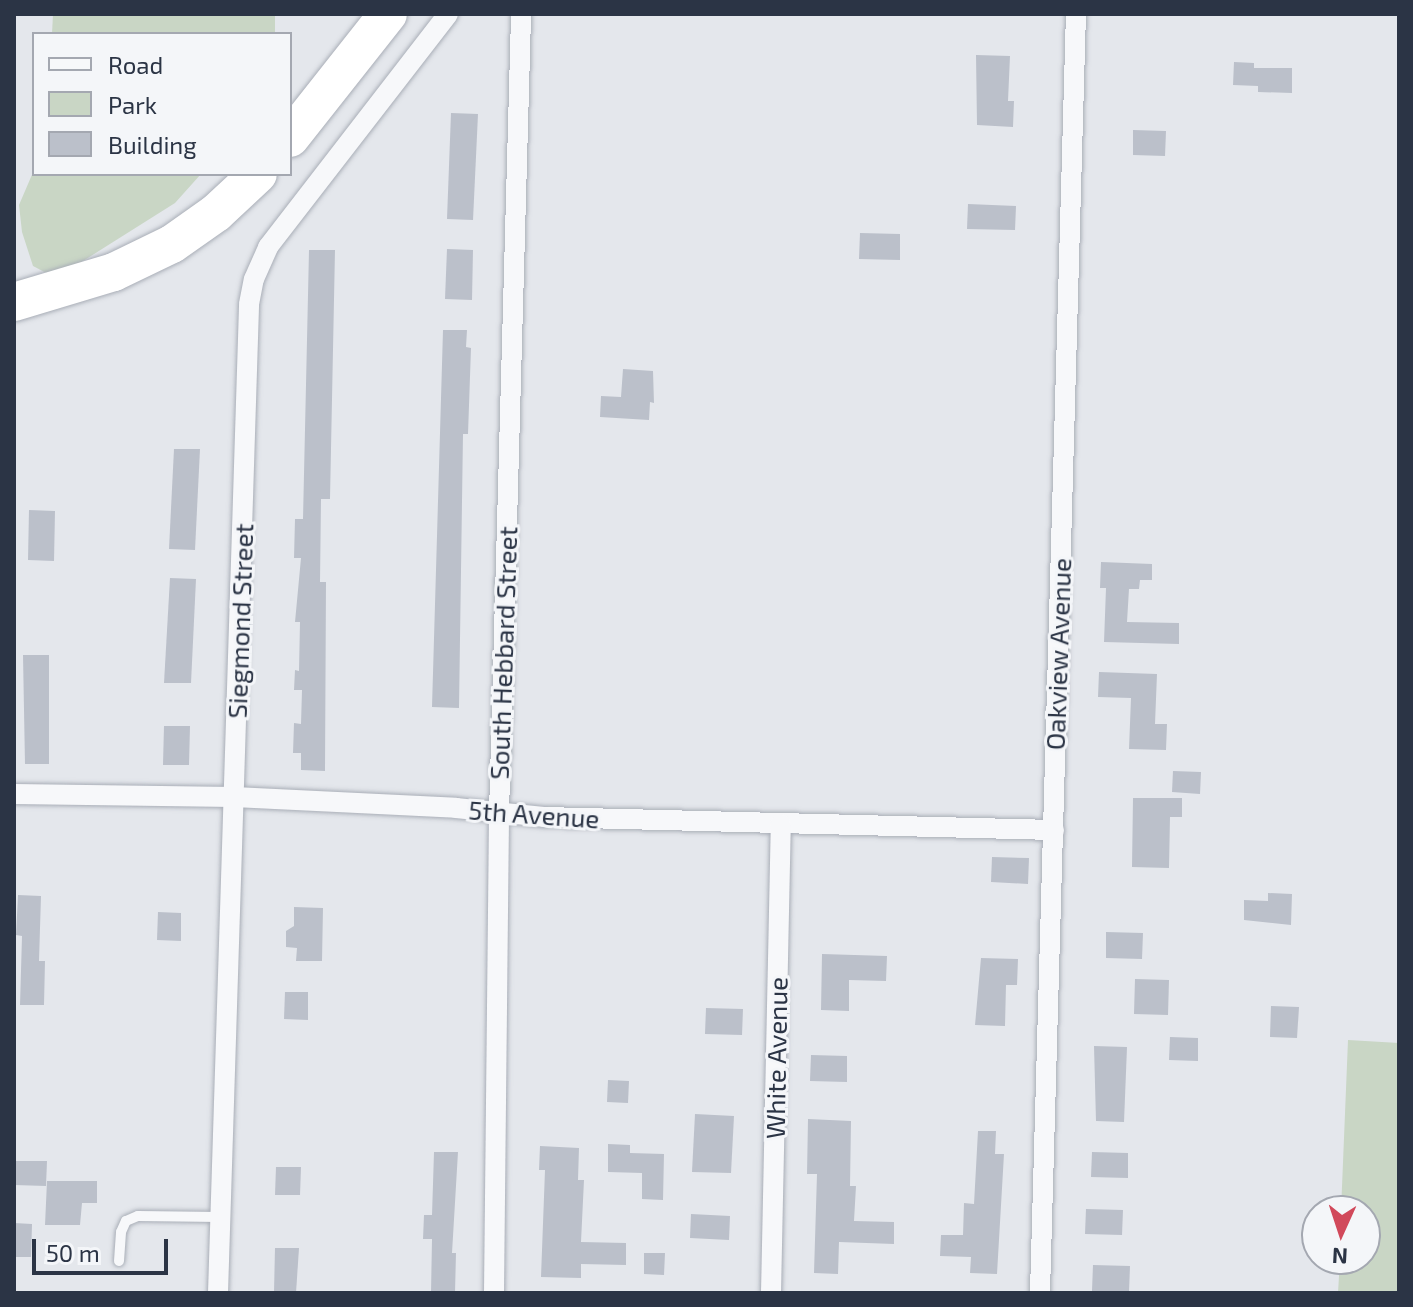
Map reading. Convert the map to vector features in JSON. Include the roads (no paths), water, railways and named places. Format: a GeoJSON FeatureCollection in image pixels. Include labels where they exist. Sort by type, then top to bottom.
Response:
{"type":"FeatureCollection","features":[{"type":"Feature","properties":{"kind":"highway"},"geometry":{"type":"LineString","coordinates":[[292,135],[388,14]]}},
{"type":"Feature","properties":{"kind":"highway"},"geometry":{"type":"LineString","coordinates":[[14,302],[114,272],[172,244],[216,213],[256,176]]}},
{"type":"Feature","properties":{"kind":"street","name":"Siegmond Street"},"geometry":{"type":"LineString","coordinates":[[218,1293],[249,304],[254,279],[268,247],[448,14]]}},
{"type":"Feature","properties":{"kind":"street","name":"South Hebbard Street"},"geometry":{"type":"LineString","coordinates":[[494,1293],[499,814],[521,14]]}},
{"type":"Feature","properties":{"kind":"street","name":"Oakview Avenue"},"geometry":{"type":"LineString","coordinates":[[1040,1293],[1076,14]]}},
{"type":"Feature","properties":{"kind":"street","name":"5th Avenue"},"geometry":{"type":"LineString","coordinates":[[14,794],[234,797],[456,808],[499,814],[1054,830]]}},
{"type":"Feature","properties":{"kind":"street","name":"White Avenue"},"geometry":{"type":"LineString","coordinates":[[771,1293],[781,824]]}},
{"type":"Feature","properties":{"kind":"lane"},"geometry":{"type":"LineString","coordinates":[[119,1261],[121,1232],[126,1221],[138,1216],[220,1217]]}}]}
